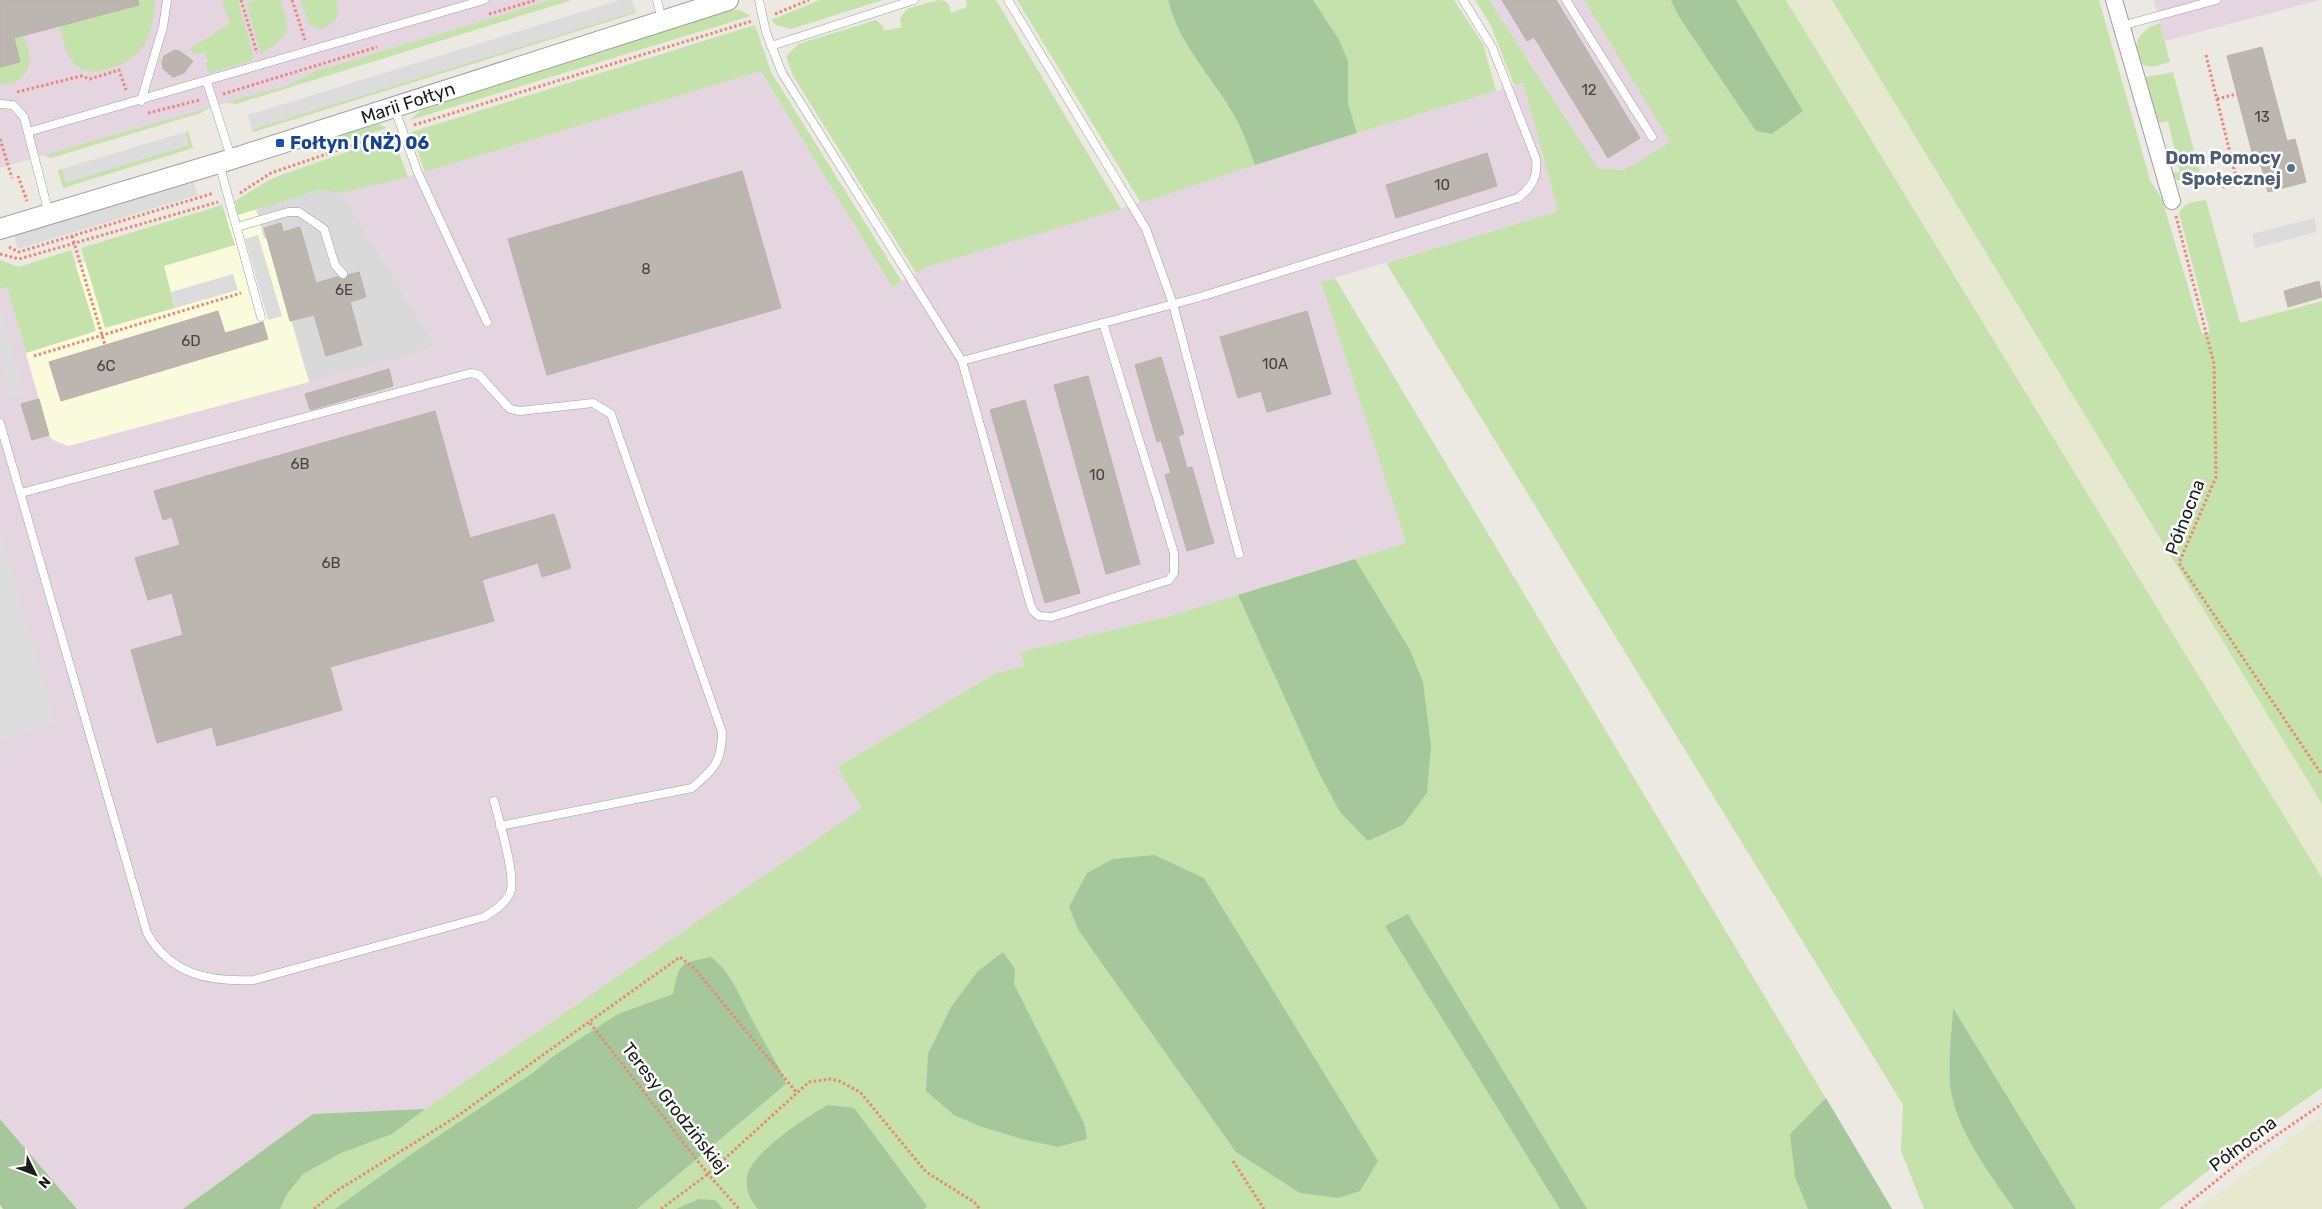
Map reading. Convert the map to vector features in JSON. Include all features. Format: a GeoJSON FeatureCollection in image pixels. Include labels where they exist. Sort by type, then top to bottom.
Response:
{"type":"FeatureCollection","features":[{"type":"Feature","properties":{"kind":"street","name":"Marii Fołtyn"},"geometry":{"type":"LineString","coordinates":[[0,228],[225,161],[728,0]]}},
{"type":"Feature","properties":{"kind":"street"},"geometry":{"type":"LineString","coordinates":[[2114,0],[2172,201]]}},
{"type":"Feature","properties":{"kind":"lane"},"geometry":{"type":"LineString","coordinates":[[141,101],[163,27],[167,0]]}},
{"type":"Feature","properties":{"kind":"lane"},"geometry":{"type":"LineString","coordinates":[[28,132],[141,101],[484,0]]}},
{"type":"Feature","properties":{"kind":"lane"},"geometry":{"type":"LineString","coordinates":[[657,0],[663,21]]}},
{"type":"Feature","properties":{"kind":"lane"},"geometry":{"type":"LineString","coordinates":[[759,0],[762,18],[782,73],[962,361],[1030,603],[1033,611],[1039,616],[1052,617],[1169,580],[1174,572],[1174,553],[1103,323]]}},
{"type":"Feature","properties":{"kind":"lane"},"geometry":{"type":"LineString","coordinates":[[771,46],[914,0]]}},
{"type":"Feature","properties":{"kind":"lane"},"geometry":{"type":"LineString","coordinates":[[1008,0],[1146,229],[1173,304],[1239,554]]}},
{"type":"Feature","properties":{"kind":"lane"},"geometry":{"type":"LineString","coordinates":[[962,361],[1173,304],[1506,203],[1527,190],[1534,180],[1537,170],[1536,159],[1492,47],[1463,0]]}},
{"type":"Feature","properties":{"kind":"lane"},"geometry":{"type":"LineString","coordinates":[[1566,0],[1652,137]]}},
{"type":"Feature","properties":{"kind":"lane"},"geometry":{"type":"LineString","coordinates":[[2121,26],[2216,0]]}},
{"type":"Feature","properties":{"kind":"lane"},"geometry":{"type":"LineString","coordinates":[[206,82],[225,161],[228,199],[261,316]]}},
{"type":"Feature","properties":{"kind":"lane"},"geometry":{"type":"LineString","coordinates":[[0,104],[12,105],[25,120],[49,214]]}},
{"type":"Feature","properties":{"kind":"lane"},"geometry":{"type":"LineString","coordinates":[[394,107],[421,180],[487,322]]}},
{"type":"Feature","properties":{"kind":"lane"},"geometry":{"type":"LineString","coordinates":[[237,227],[288,212],[300,212],[324,229],[335,265],[343,274]]}},
{"type":"Feature","properties":{"kind":"lane"},"geometry":{"type":"LineString","coordinates":[[20,493],[472,373],[479,375],[510,409],[520,411],[594,403],[606,410],[611,414],[722,732],[722,751],[711,772],[692,788],[500,826]]}},
{"type":"Feature","properties":{"kind":"lane"},"geometry":{"type":"LineString","coordinates":[[0,423],[147,933],[156,949],[169,960],[186,971],[207,978],[227,981],[254,980],[484,917],[496,910],[510,893],[512,876],[494,801]]}},
{"type":"Feature","properties":{"kind":"path"},"geometry":{"type":"LineString","coordinates":[[241,0],[265,80]]}},
{"type":"Feature","properties":{"kind":"path"},"geometry":{"type":"LineString","coordinates":[[292,0],[309,52]]}},
{"type":"Feature","properties":{"kind":"path"},"geometry":{"type":"LineString","coordinates":[[0,254],[19,259],[228,199],[271,173],[401,128],[762,18],[809,0]]}},
{"type":"Feature","properties":{"kind":"path"},"geometry":{"type":"LineString","coordinates":[[2206,55],[2235,174],[2223,188]]}},
{"type":"Feature","properties":{"kind":"path"},"geometry":{"type":"LineString","coordinates":[[2217,99],[2237,94]]}},
{"type":"Feature","properties":{"kind":"path"},"geometry":{"type":"LineString","coordinates":[[0,139],[12,178]]}},
{"type":"Feature","properties":{"kind":"path"},"geometry":{"type":"LineString","coordinates":[[18,176],[27,201]]}},
{"type":"Feature","properties":{"kind":"path"},"geometry":{"type":"LineString","coordinates":[[9,247],[19,252],[226,189]]}},
{"type":"Feature","properties":{"kind":"path","name":"Północna"},"geometry":{"type":"LineString","coordinates":[[2172,201],[2214,364],[2216,477],[2179,562],[2322,775]]}},
{"type":"Feature","properties":{"kind":"path"},"geometry":{"type":"LineString","coordinates":[[72,236],[105,345]]}},
{"type":"Feature","properties":{"kind":"path"},"geometry":{"type":"LineString","coordinates":[[34,356],[254,289]]}},
{"type":"Feature","properties":{"kind":"path"},"geometry":{"type":"LineString","coordinates":[[314,1209],[338,1190],[456,1117],[680,957],[695,969],[797,1093]]}},
{"type":"Feature","properties":{"kind":"path","name":"Teresy Grodzińskiej"},"geometry":{"type":"LineString","coordinates":[[590,1023],[708,1174],[738,1209]]}},
{"type":"Feature","properties":{"kind":"path"},"geometry":{"type":"LineString","coordinates":[[660,1209],[708,1174],[809,1082],[830,1078],[860,1092],[926,1172],[974,1202],[980,1209]]}},
{"type":"Feature","properties":{"kind":"path","name":"Północna"},"geometry":{"type":"LineString","coordinates":[[2181,1209],[2252,1152],[2322,1104]]}},
{"type":"Feature","properties":{"kind":"path"},"geometry":{"type":"LineString","coordinates":[[1233,1161],[1264,1209]]}},
{"type":"Feature","properties":{"kind":"shaded area"},"geometry":{"type":"Polygon","coordinates":[[[0,0],[551,0],[313,72],[289,85],[0,168],[0,0]]]}},
{"type":"Feature","properties":{"kind":"shaded area"},"geometry":{"type":"Polygon","coordinates":[[[620,0],[632,0],[636,11],[252,129],[248,115],[620,0]]]}},
{"type":"Feature","properties":{"kind":"shaded area"},"geometry":{"type":"Polygon","coordinates":[[[1489,0],[1584,0],[1670,142],[1625,170],[1598,168],[1489,0]]]}},
{"type":"Feature","properties":{"kind":"shaded area"},"geometry":{"type":"Polygon","coordinates":[[[1786,0],[1832,0],[2322,804],[2322,878],[1786,0]]]}},
{"type":"Feature","properties":{"kind":"shaded area"},"geometry":{"type":"Polygon","coordinates":[[[2154,0],[2320,0],[2165,41],[2154,0]]]}},
{"type":"Feature","properties":{"kind":"shaded area"},"geometry":{"type":"Polygon","coordinates":[[[761,71],[892,287],[927,267],[1132,205],[1281,156],[1523,83],[1558,211],[1321,282],[1406,543],[1166,617],[1020,652],[1024,666],[996,673],[837,767],[863,808],[425,1109],[313,1114],[183,1209],[77,1209],[0,1119],[0,289],[7,286],[49,435],[68,446],[437,347],[342,193],[425,172],[761,71]]]}},
{"type":"Feature","properties":{"kind":"shaded area"},"geometry":{"type":"Polygon","coordinates":[[[185,132],[189,145],[66,183],[62,169],[185,132]]]}},
{"type":"Feature","properties":{"kind":"shaded area"},"geometry":{"type":"Polygon","coordinates":[[[193,181],[198,195],[18,249],[14,236],[193,181]]]}},
{"type":"Feature","properties":{"kind":"shaded area"},"geometry":{"type":"Polygon","coordinates":[[[321,190],[342,193],[437,347],[309,382],[267,238],[264,239],[256,209],[321,190]]]}},
{"type":"Feature","properties":{"kind":"shaded area"},"geometry":{"type":"Polygon","coordinates":[[[256,209],[264,238],[267,238],[309,382],[68,446],[53,440],[49,435],[7,286],[256,209]]]}},
{"type":"Feature","properties":{"kind":"shaded area"},"geometry":{"type":"Polygon","coordinates":[[[2314,218],[2317,232],[2255,248],[2252,234],[2314,218]]]}},
{"type":"Feature","properties":{"kind":"shaded area"},"geometry":{"type":"Polygon","coordinates":[[[258,235],[282,316],[268,320],[245,239],[258,235]]]}},
{"type":"Feature","properties":{"kind":"shaded area"},"geometry":{"type":"Polygon","coordinates":[[[233,274],[238,290],[175,308],[171,292],[233,274]]]}},
{"type":"Feature","properties":{"kind":"shaded area"},"geometry":{"type":"Polygon","coordinates":[[[0,307],[25,393],[11,397],[0,360],[0,307]]]}},
{"type":"Feature","properties":{"kind":"shaded area"},"geometry":{"type":"Polygon","coordinates":[[[0,529],[56,724],[0,740],[0,529]]]}},
{"type":"Feature","properties":{"kind":"shaded area"},"geometry":{"type":"Polygon","coordinates":[[[2319,1117],[2322,1121],[2322,1209],[2198,1209],[2319,1117]]]}},
{"type":"Feature","properties":{"kind":"green space"},"geometry":{"type":"Polygon","coordinates":[[[131,0],[155,0],[152,26],[143,46],[137,54],[128,61],[100,71],[87,71],[76,65],[70,58],[64,45],[59,26],[133,7],[131,0]]]}},
{"type":"Feature","properties":{"kind":"green space"},"geometry":{"type":"Polygon","coordinates":[[[222,0],[238,0],[254,58],[250,61],[209,73],[205,63],[208,62],[205,52],[193,55],[190,49],[230,23],[222,0]]]}},
{"type":"Feature","properties":{"kind":"green space"},"geometry":{"type":"Polygon","coordinates":[[[258,0],[281,0],[287,27],[283,37],[261,54],[246,3],[258,0]]]}},
{"type":"Feature","properties":{"kind":"green space"},"geometry":{"type":"Polygon","coordinates":[[[300,0],[336,0],[337,17],[324,29],[310,26],[300,0]]]}},
{"type":"Feature","properties":{"kind":"green space"},"geometry":{"type":"Polygon","coordinates":[[[551,0],[572,0],[236,104],[227,102],[289,85],[313,72],[551,0]]]}},
{"type":"Feature","properties":{"kind":"green space"},"geometry":{"type":"Polygon","coordinates":[[[820,0],[883,0],[791,29],[776,25],[771,20],[820,0]]]}},
{"type":"Feature","properties":{"kind":"green space"},"geometry":{"type":"Polygon","coordinates":[[[938,0],[948,3],[951,13],[967,7],[966,0],[996,0],[1121,209],[927,267],[916,273],[793,76],[786,56],[798,44],[876,20],[883,26],[884,31],[902,27],[900,18],[907,9],[938,0]]]}},
{"type":"Feature","properties":{"kind":"green space"},"geometry":{"type":"Polygon","coordinates":[[[1017,0],[1168,0],[1173,17],[1188,47],[1239,124],[1255,165],[1141,203],[1017,0]]]}},
{"type":"Feature","properties":{"kind":"green space"},"geometry":{"type":"Polygon","coordinates":[[[1168,0],[1313,0],[1338,38],[1348,61],[1348,103],[1357,133],[1255,165],[1239,124],[1180,32],[1168,0]]]}},
{"type":"Feature","properties":{"kind":"green space"},"geometry":{"type":"Polygon","coordinates":[[[1313,0],[1454,0],[1483,44],[1496,91],[1357,133],[1348,103],[1338,38],[1313,0]]]}},
{"type":"Feature","properties":{"kind":"green space"},"geometry":{"type":"Polygon","coordinates":[[[1475,0],[1489,0],[1598,168],[1624,170],[1670,142],[1584,0],[1786,0],[2322,878],[2322,1088],[2246,1141],[2159,1209],[1924,1209],[1901,1151],[1903,1105],[1386,263],[1558,211],[1523,83],[1514,85],[1491,26],[1475,0]]]}},
{"type":"Feature","properties":{"kind":"green space"},"geometry":{"type":"Polygon","coordinates":[[[1671,0],[1736,0],[1803,111],[1772,134],[1756,131],[1678,15],[1671,0]]]}},
{"type":"Feature","properties":{"kind":"green space"},"geometry":{"type":"Polygon","coordinates":[[[1832,0],[2099,0],[2150,180],[2162,199],[2202,334],[2210,332],[2179,213],[2181,209],[2194,202],[2206,200],[2240,323],[2322,301],[2322,804],[1832,0]]]}},
{"type":"Feature","properties":{"kind":"green space"},"geometry":{"type":"Polygon","coordinates":[[[731,10],[740,10],[751,16],[410,120],[425,107],[731,10]]]}},
{"type":"Feature","properties":{"kind":"green space"},"geometry":{"type":"Polygon","coordinates":[[[636,11],[636,13],[253,132],[252,129],[636,11]]]}},
{"type":"Feature","properties":{"kind":"green space"},"geometry":{"type":"Polygon","coordinates":[[[2160,23],[2170,62],[2152,67],[2136,63],[2135,56],[2139,38],[2147,29],[2160,23]]]}},
{"type":"Feature","properties":{"kind":"green space"},"geometry":{"type":"Polygon","coordinates":[[[755,25],[771,72],[902,282],[892,287],[761,71],[425,172],[411,132],[755,25]]]}},
{"type":"Feature","properties":{"kind":"green space"},"geometry":{"type":"Polygon","coordinates":[[[23,36],[30,56],[27,70],[16,81],[0,84],[0,42],[23,36]]]}},
{"type":"Feature","properties":{"kind":"green space"},"geometry":{"type":"Polygon","coordinates":[[[2173,72],[2202,181],[2180,181],[2170,172],[2180,173],[2168,121],[2154,124],[2141,78],[2173,72]]]}},
{"type":"Feature","properties":{"kind":"green space"},"geometry":{"type":"Polygon","coordinates":[[[211,107],[201,113],[51,158],[44,155],[211,107]]]}},
{"type":"Feature","properties":{"kind":"green space"},"geometry":{"type":"Polygon","coordinates":[[[379,124],[387,128],[334,145],[332,137],[379,124]]]}},
{"type":"Feature","properties":{"kind":"green space"},"geometry":{"type":"Polygon","coordinates":[[[188,131],[193,148],[63,188],[58,170],[62,169],[66,182],[189,145],[185,132],[188,131]]]}},
{"type":"Feature","properties":{"kind":"green space"},"geometry":{"type":"Polygon","coordinates":[[[393,136],[408,177],[342,193],[320,190],[238,215],[235,201],[269,180],[393,136]]]}},
{"type":"Feature","properties":{"kind":"green space"},"geometry":{"type":"Polygon","coordinates":[[[222,205],[235,245],[164,266],[175,308],[105,328],[81,248],[222,205]]]}},
{"type":"Feature","properties":{"kind":"green space"},"geometry":{"type":"Polygon","coordinates":[[[71,250],[96,331],[26,353],[7,287],[0,289],[0,260],[19,267],[71,250]]]}},
{"type":"Feature","properties":{"kind":"green space"},"geometry":{"type":"Polygon","coordinates":[[[1335,278],[1892,1209],[183,1209],[313,1114],[425,1109],[862,808],[837,767],[996,673],[1024,666],[1020,652],[1166,617],[1406,543],[1321,282],[1335,278]]]}},
{"type":"Feature","properties":{"kind":"green space"},"geometry":{"type":"Polygon","coordinates":[[[1355,559],[1410,650],[1423,682],[1431,746],[1427,793],[1403,825],[1368,841],[1340,812],[1319,773],[1238,595],[1355,559]]]}},
{"type":"Feature","properties":{"kind":"green space"},"geometry":{"type":"Polygon","coordinates":[[[1154,855],[1204,878],[1378,1161],[1360,1191],[1338,1198],[1300,1193],[1236,1152],[1079,931],[1069,907],[1087,873],[1113,859],[1154,855]]]}},
{"type":"Feature","properties":{"kind":"green space"},"geometry":{"type":"Polygon","coordinates":[[[1408,914],[1587,1209],[1560,1209],[1385,926],[1408,914]]]}},
{"type":"Feature","properties":{"kind":"green space"},"geometry":{"type":"Polygon","coordinates":[[[1003,952],[1015,969],[1014,984],[1084,1123],[1087,1139],[1058,1147],[1022,1139],[982,1127],[954,1115],[926,1091],[928,1054],[951,1007],[978,971],[1003,952]]]}},
{"type":"Feature","properties":{"kind":"green space"},"geometry":{"type":"Polygon","coordinates":[[[711,957],[731,980],[786,1084],[637,1209],[335,1209],[413,1153],[534,1072],[555,1055],[618,1014],[673,994],[677,976],[682,966],[692,961],[711,957]]]}},
{"type":"Feature","properties":{"kind":"green space"},"geometry":{"type":"Polygon","coordinates":[[[1953,1008],[2076,1209],[2014,1209],[1974,1150],[1958,1117],[1950,1084],[1953,1008]]]}},
{"type":"Feature","properties":{"kind":"green space"},"geometry":{"type":"Polygon","coordinates":[[[1826,1098],[1892,1209],[1808,1209],[1795,1177],[1790,1134],[1826,1098]]]}},
{"type":"Feature","properties":{"kind":"green space"},"geometry":{"type":"Polygon","coordinates":[[[828,1105],[854,1108],[927,1206],[924,1209],[758,1209],[752,1202],[747,1188],[748,1173],[753,1164],[761,1154],[783,1135],[807,1117],[828,1105]]]}},
{"type":"Feature","properties":{"kind":"green space"},"geometry":{"type":"Polygon","coordinates":[[[425,1109],[392,1134],[341,1153],[303,1174],[287,1194],[280,1209],[183,1209],[313,1114],[425,1109]]]}},
{"type":"Feature","properties":{"kind":"green space"},"geometry":{"type":"Polygon","coordinates":[[[0,1119],[77,1209],[3,1209],[0,1205],[0,1119]]]}},
{"type":"Feature","properties":{"kind":"green space"},"geometry":{"type":"Polygon","coordinates":[[[699,1199],[715,1200],[723,1209],[676,1209],[699,1199]]]}},
{"type":"Feature","properties":{"kind":"building"},"geometry":{"type":"Polygon","coordinates":[[[0,0],[138,0],[139,5],[14,38],[20,62],[0,67],[0,0]]]}},
{"type":"Feature","properties":{"kind":"building"},"geometry":{"type":"Polygon","coordinates":[[[1502,0],[1556,0],[1640,138],[1608,158],[1534,37],[1527,41],[1502,0]]]}},
{"type":"Feature","properties":{"kind":"building"},"geometry":{"type":"Polygon","coordinates":[[[2262,47],[2287,141],[2295,139],[2306,182],[2268,192],[2257,150],[2252,152],[2227,56],[2262,47]]]}},
{"type":"Feature","properties":{"kind":"building"},"geometry":{"type":"Polygon","coordinates":[[[175,50],[193,61],[184,73],[173,77],[163,69],[162,62],[164,56],[175,50]]]}},
{"type":"Feature","properties":{"kind":"building"},"geometry":{"type":"Polygon","coordinates":[[[1487,153],[1497,186],[1396,218],[1386,185],[1487,153]]]}},
{"type":"Feature","properties":{"kind":"building"},"geometry":{"type":"Polygon","coordinates":[[[742,171],[781,308],[547,375],[508,239],[742,171]]]}},
{"type":"Feature","properties":{"kind":"building"},"geometry":{"type":"Polygon","coordinates":[[[281,223],[283,232],[300,227],[316,283],[337,277],[345,279],[348,275],[359,272],[366,297],[350,302],[362,345],[326,356],[314,315],[290,321],[264,228],[281,223]]]}},
{"type":"Feature","properties":{"kind":"building"},"geometry":{"type":"Polygon","coordinates":[[[2319,281],[2322,297],[2288,307],[2284,291],[2319,281]]]}},
{"type":"Feature","properties":{"kind":"building"},"geometry":{"type":"Polygon","coordinates":[[[218,311],[225,333],[263,322],[268,339],[61,401],[49,362],[218,311]]]}},
{"type":"Feature","properties":{"kind":"building"},"geometry":{"type":"Polygon","coordinates":[[[1307,311],[1331,394],[1267,412],[1261,391],[1238,398],[1220,337],[1307,311]]]}},
{"type":"Feature","properties":{"kind":"building"},"geometry":{"type":"Polygon","coordinates":[[[1161,357],[1184,434],[1178,436],[1187,468],[1192,467],[1214,543],[1187,551],[1165,475],[1171,473],[1161,440],[1157,442],[1135,365],[1161,357]]]}},
{"type":"Feature","properties":{"kind":"building"},"geometry":{"type":"Polygon","coordinates":[[[389,369],[393,386],[310,410],[305,394],[389,369]]]}},
{"type":"Feature","properties":{"kind":"building"},"geometry":{"type":"Polygon","coordinates":[[[1088,376],[1140,564],[1106,574],[1054,385],[1088,376]]]}},
{"type":"Feature","properties":{"kind":"building"},"geometry":{"type":"Polygon","coordinates":[[[39,399],[49,435],[32,440],[21,404],[39,399]]]}},
{"type":"Feature","properties":{"kind":"building"},"geometry":{"type":"Polygon","coordinates":[[[1025,400],[1080,593],[1045,603],[990,410],[1025,400]]]}},
{"type":"Feature","properties":{"kind":"building"},"geometry":{"type":"Polygon","coordinates":[[[435,411],[470,538],[554,514],[571,568],[542,577],[538,563],[482,580],[494,621],[330,667],[342,710],[217,746],[212,727],[157,743],[131,650],[183,635],[172,593],[148,600],[135,558],[180,545],[172,517],[163,520],[154,491],[435,411]]]}},
{"type":"Feature","properties":{"kind":"place","name":"Fołtyn I (NŻ) 06"},"geometry":{"type":"Point","coordinates":[280,143]}},
{"type":"Feature","properties":{"kind":"place","name":"Dom Pomocy Społecznej"},"geometry":{"type":"Point","coordinates":[2291,168]}}]}
